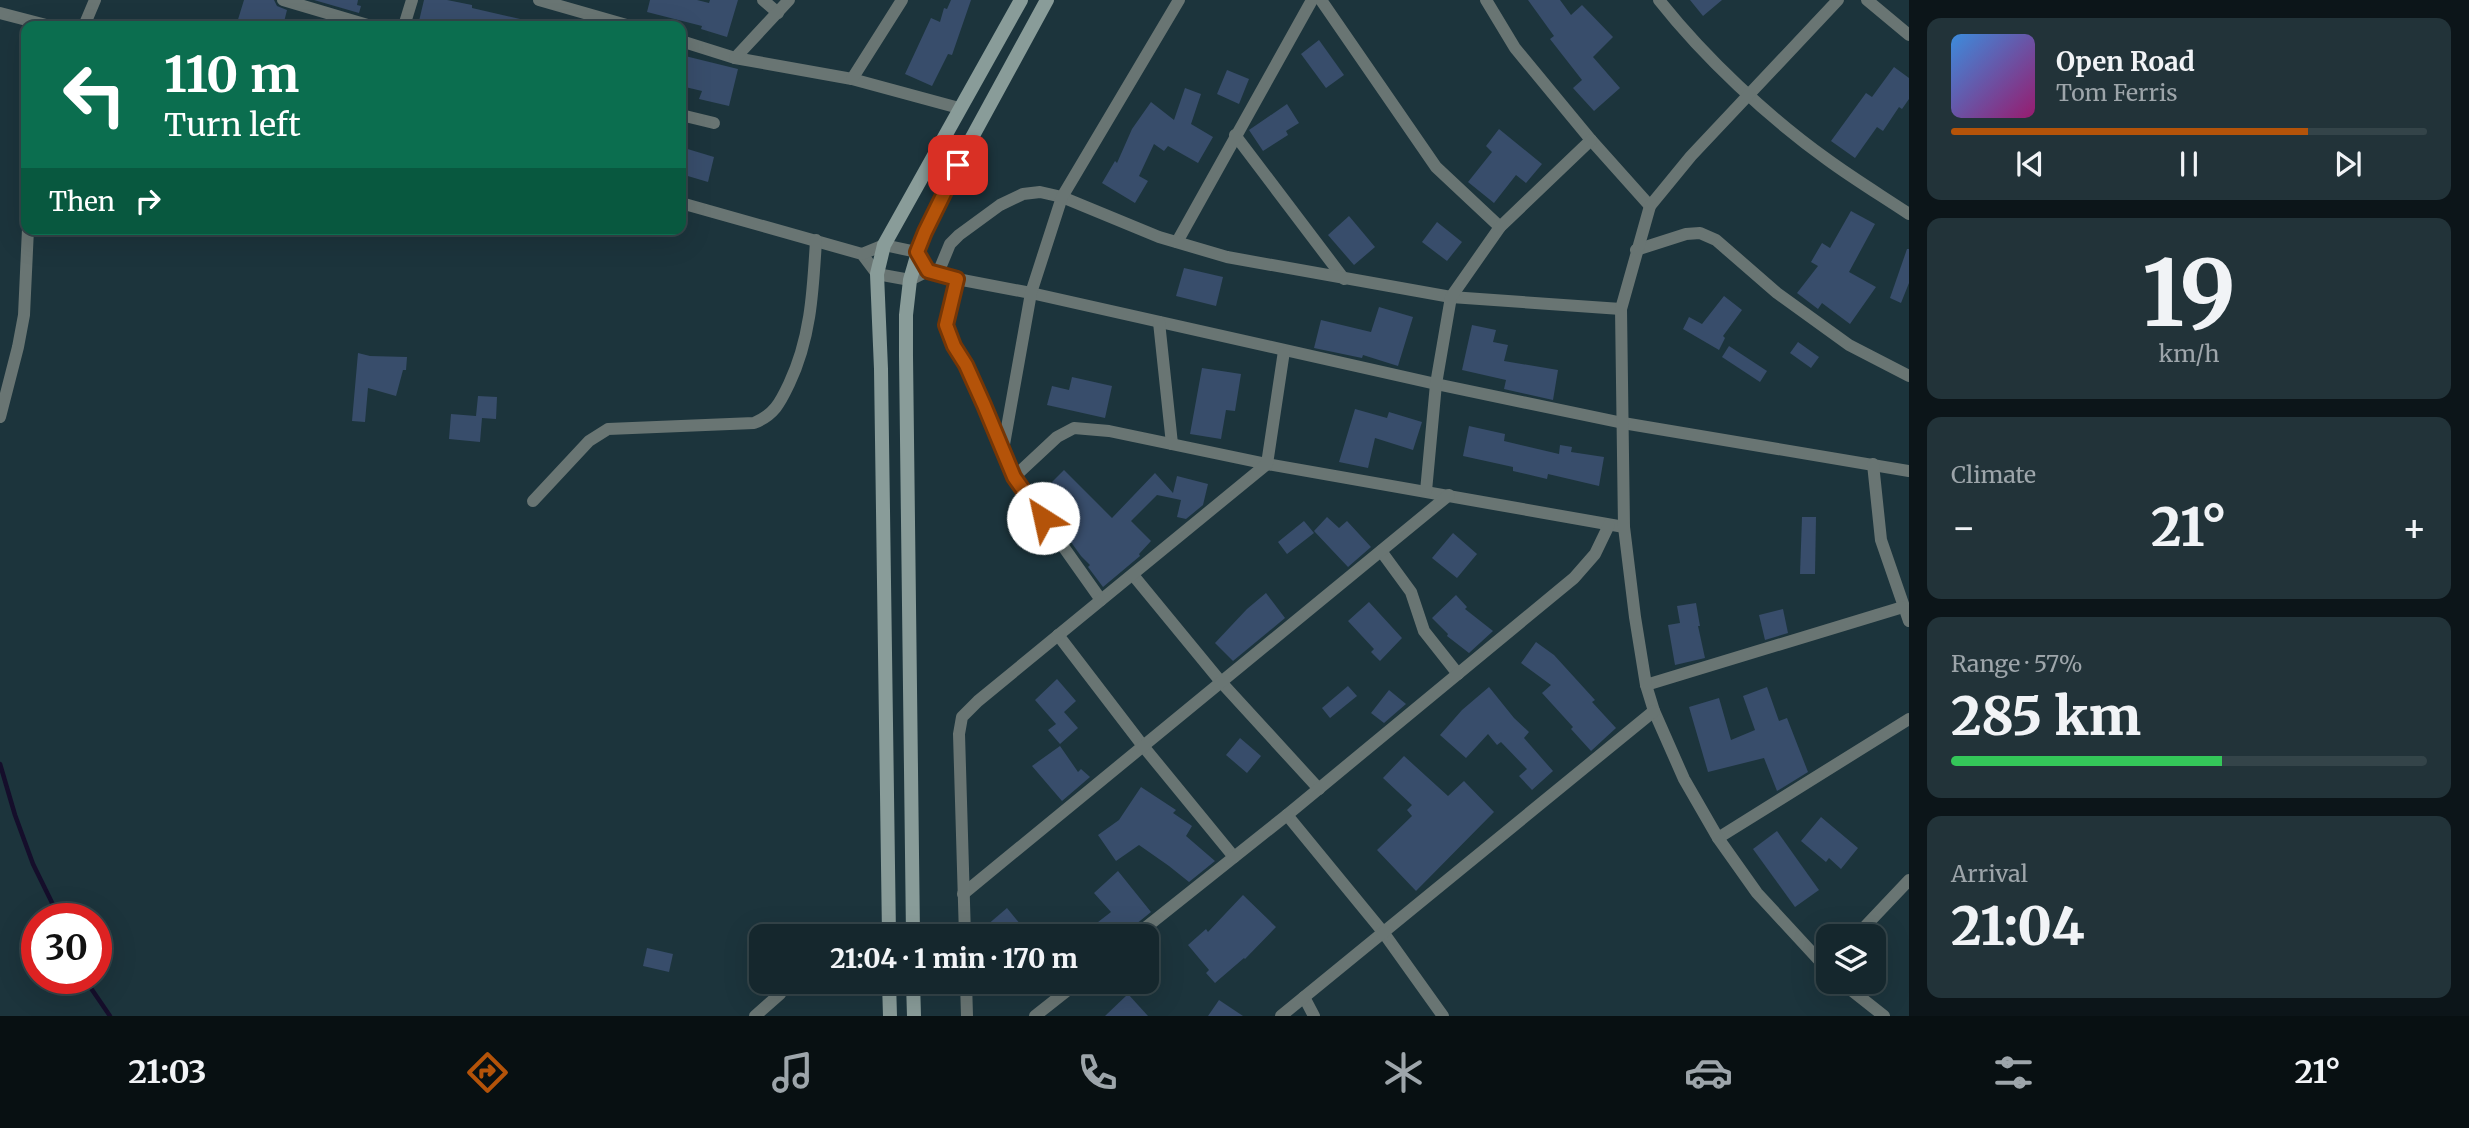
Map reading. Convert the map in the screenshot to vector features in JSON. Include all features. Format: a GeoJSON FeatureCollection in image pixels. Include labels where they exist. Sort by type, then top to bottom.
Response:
{"type":"FeatureCollection","features":[{"type":"Feature","properties":{"kind":"main road"},"geometry":{"type":"LineString","coordinates":[[889,924],[881,369],[877,274],[884,245],[1021,0]]}},
{"type":"Feature","properties":{"kind":"main road"},"geometry":{"type":"LineString","coordinates":[[913,924],[906,356],[906,315],[910,280],[925,232],[969,143],[1047,0]]}},
{"type":"Feature","properties":{"kind":"main road"},"geometry":{"type":"LineString","coordinates":[[890,994],[890,1016]]}},
{"type":"Feature","properties":{"kind":"main road"},"geometry":{"type":"LineString","coordinates":[[914,994],[914,1016]]}},
{"type":"Feature","properties":{"kind":"street"},"geometry":{"type":"LineString","coordinates":[[86,21],[95,0]]}},
{"type":"Feature","properties":{"kind":"street"},"geometry":{"type":"LineString","coordinates":[[283,0],[354,21]]}},
{"type":"Feature","properties":{"kind":"street"},"geometry":{"type":"LineString","coordinates":[[406,21],[412,0]]}},
{"type":"Feature","properties":{"kind":"street"},"geometry":{"type":"LineString","coordinates":[[539,0],[612,21]]}},
{"type":"Feature","properties":{"kind":"street"},"geometry":{"type":"LineString","coordinates":[[763,0],[778,13]]}},
{"type":"Feature","properties":{"kind":"street"},"geometry":{"type":"LineString","coordinates":[[735,58],[789,0]]}},
{"type":"Feature","properties":{"kind":"street"},"geometry":{"type":"LineString","coordinates":[[852,79],[902,0]]}},
{"type":"Feature","properties":{"kind":"street"},"geometry":{"type":"LineString","coordinates":[[1003,450],[1031,293],[1062,197],[1179,0]]}},
{"type":"Feature","properties":{"kind":"street"},"geometry":{"type":"LineString","coordinates":[[1177,242],[1312,0]]}},
{"type":"Feature","properties":{"kind":"street"},"geometry":{"type":"LineString","coordinates":[[1321,0],[1436,167],[1500,227]]}},
{"type":"Feature","properties":{"kind":"street"},"geometry":{"type":"LineString","coordinates":[[1486,0],[1516,48],[1591,140],[1650,206]]}},
{"type":"Feature","properties":{"kind":"street"},"geometry":{"type":"LineString","coordinates":[[1659,0],[1749,96],[1826,159],[1909,214]]}},
{"type":"Feature","properties":{"kind":"street"},"geometry":{"type":"LineString","coordinates":[[1816,955],[1757,893],[1717,838],[1684,779],[1654,711],[1646,685],[1624,527],[1621,309],[1650,206],[1691,156],[1838,0]]}},
{"type":"Feature","properties":{"kind":"street"},"geometry":{"type":"LineString","coordinates":[[1867,0],[1909,35]]}},
{"type":"Feature","properties":{"kind":"street"},"geometry":{"type":"LineString","coordinates":[[0,13],[31,21]]}},
{"type":"Feature","properties":{"kind":"street"},"geometry":{"type":"LineString","coordinates":[[686,43],[735,58],[852,79],[959,108]]}},
{"type":"Feature","properties":{"kind":"street"},"geometry":{"type":"LineString","coordinates":[[686,116],[713,124]]}},
{"type":"Feature","properties":{"kind":"street"},"geometry":{"type":"LineString","coordinates":[[1235,135],[1344,279]]}},
{"type":"Feature","properties":{"kind":"street"},"geometry":{"type":"LineString","coordinates":[[1426,491],[1436,384],[1451,297],[1500,227],[1591,140]]}},
{"type":"Feature","properties":{"kind":"street"},"geometry":{"type":"LineString","coordinates":[[686,204],[862,254],[877,274],[910,280],[933,272],[950,244],[1000,205],[1023,194],[1040,192],[1062,197],[1177,242],[1227,257],[1451,297],[1621,309]]}},
{"type":"Feature","properties":{"kind":"street"},"geometry":{"type":"LineString","coordinates":[[1636,250],[1686,234],[1700,233],[1717,240],[1777,293],[1849,345],[1909,376]]}},
{"type":"Feature","properties":{"kind":"street"},"geometry":{"type":"LineString","coordinates":[[0,416],[18,347],[23,315],[28,235]]}},
{"type":"Feature","properties":{"kind":"street"},"geometry":{"type":"LineString","coordinates":[[533,501],[589,441],[608,429],[754,423],[775,411],[800,361],[808,332],[816,240]]}},
{"type":"Feature","properties":{"kind":"street"},"geometry":{"type":"LineString","coordinates":[[862,254],[884,245],[917,252],[933,272],[957,279],[1623,423],[1909,471]]}},
{"type":"Feature","properties":{"kind":"street"},"geometry":{"type":"LineString","coordinates":[[957,279],[946,325],[1014,477],[1101,600]]}},
{"type":"Feature","properties":{"kind":"street"},"geometry":{"type":"LineString","coordinates":[[1159,322],[1172,444]]}},
{"type":"Feature","properties":{"kind":"street"},"geometry":{"type":"LineString","coordinates":[[964,924],[959,734],[961,717],[1267,464],[1284,351]]}},
{"type":"Feature","properties":{"kind":"street"},"geometry":{"type":"LineString","coordinates":[[1014,477],[1056,437],[1074,428],[1109,430],[1267,464],[1624,527]]}},
{"type":"Feature","properties":{"kind":"street"},"geometry":{"type":"LineString","coordinates":[[1872,464],[1881,540],[1909,621]]}},
{"type":"Feature","properties":{"kind":"street"},"geometry":{"type":"LineString","coordinates":[[963,894],[1448,495]]}},
{"type":"Feature","properties":{"kind":"street"},"geometry":{"type":"LineString","coordinates":[[1150,924],[1287,816],[1574,578],[1595,554],[1609,525]]}},
{"type":"Feature","properties":{"kind":"street"},"geometry":{"type":"LineString","coordinates":[[1381,551],[1411,592],[1424,631],[1458,674]]}},
{"type":"Feature","properties":{"kind":"street"},"geometry":{"type":"LineString","coordinates":[[1133,575],[1221,682],[1319,789]]}},
{"type":"Feature","properties":{"kind":"street"},"geometry":{"type":"LineString","coordinates":[[1646,685],[1903,607]]}},
{"type":"Feature","properties":{"kind":"street"},"geometry":{"type":"LineString","coordinates":[[1058,635],[1143,746],[1234,857]]}},
{"type":"Feature","properties":{"kind":"street"},"geometry":{"type":"LineString","coordinates":[[1282,1016],[1654,711]]}},
{"type":"Feature","properties":{"kind":"street"},"geometry":{"type":"LineString","coordinates":[[1717,838],[1909,719]]}},
{"type":"Feature","properties":{"kind":"street"},"geometry":{"type":"LineString","coordinates":[[1287,816],[1384,932],[1443,1016]]}},
{"type":"Feature","properties":{"kind":"street"},"geometry":{"type":"LineString","coordinates":[[1867,924],[1909,880]]}},
{"type":"Feature","properties":{"kind":"street"},"geometry":{"type":"LineString","coordinates":[[755,1016],[780,994]]}},
{"type":"Feature","properties":{"kind":"street"},"geometry":{"type":"LineString","coordinates":[[966,994],[967,1016]]}},
{"type":"Feature","properties":{"kind":"street"},"geometry":{"type":"LineString","coordinates":[[1035,1016],[1063,994]]}},
{"type":"Feature","properties":{"kind":"street"},"geometry":{"type":"LineString","coordinates":[[1856,994],[1884,1016]]}},
{"type":"Feature","properties":{"kind":"street"},"geometry":{"type":"LineString","coordinates":[[1304,997],[1314,1016]]}},
{"type":"Feature","properties":{"kind":"building"},"geometry":{"type":"Polygon","coordinates":[[[244,0],[274,0],[277,6],[287,10],[284,21],[238,21],[244,0]]]}},
{"type":"Feature","properties":{"kind":"building"},"geometry":{"type":"Polygon","coordinates":[[[314,0],[358,0],[357,5],[361,6],[359,13],[314,0]]]}},
{"type":"Feature","properties":{"kind":"building"},"geometry":{"type":"Polygon","coordinates":[[[424,0],[447,0],[529,21],[419,21],[424,0]]]}},
{"type":"Feature","properties":{"kind":"building"},"geometry":{"type":"Polygon","coordinates":[[[650,0],[697,0],[709,3],[710,0],[738,0],[727,37],[686,21],[647,12],[650,0]]]}},
{"type":"Feature","properties":{"kind":"building"},"geometry":{"type":"Polygon","coordinates":[[[951,0],[971,0],[952,55],[948,54],[932,86],[905,74],[931,18],[940,22],[944,8],[947,9],[951,0]]]}},
{"type":"Feature","properties":{"kind":"building"},"geometry":{"type":"Polygon","coordinates":[[[1528,0],[1560,0],[1571,15],[1582,5],[1613,37],[1593,57],[1620,88],[1594,111],[1573,88],[1582,80],[1550,39],[1554,36],[1528,0]]]}},
{"type":"Feature","properties":{"kind":"building"},"geometry":{"type":"Polygon","coordinates":[[[1690,0],[1722,0],[1703,16],[1690,0]]]}},
{"type":"Feature","properties":{"kind":"building"},"geometry":{"type":"Polygon","coordinates":[[[1319,40],[1344,75],[1326,88],[1301,54],[1319,40]]]}},
{"type":"Feature","properties":{"kind":"building"},"geometry":{"type":"Polygon","coordinates":[[[686,56],[738,69],[729,106],[699,99],[702,91],[686,87],[686,56]]]}},
{"type":"Feature","properties":{"kind":"building"},"geometry":{"type":"Polygon","coordinates":[[[1894,67],[1909,78],[1909,99],[1902,109],[1899,107],[1883,131],[1877,127],[1855,158],[1831,141],[1866,93],[1872,97],[1894,67]]]}},
{"type":"Feature","properties":{"kind":"building"},"geometry":{"type":"Polygon","coordinates":[[[1227,70],[1249,79],[1239,104],[1217,94],[1227,70]]]}},
{"type":"Feature","properties":{"kind":"building"},"geometry":{"type":"Polygon","coordinates":[[[1185,88],[1201,94],[1191,124],[1213,137],[1198,163],[1168,146],[1164,151],[1154,144],[1139,176],[1148,181],[1135,203],[1102,183],[1115,161],[1117,163],[1132,129],[1151,102],[1174,120],[1185,88]]]}},
{"type":"Feature","properties":{"kind":"building"},"geometry":{"type":"Polygon","coordinates":[[[1287,104],[1299,123],[1286,131],[1288,135],[1263,151],[1249,130],[1287,104]]]}},
{"type":"Feature","properties":{"kind":"building"},"geometry":{"type":"Polygon","coordinates":[[[1499,129],[1542,164],[1526,183],[1516,175],[1494,203],[1468,182],[1492,152],[1486,146],[1499,129]]]}},
{"type":"Feature","properties":{"kind":"building"},"geometry":{"type":"Polygon","coordinates":[[[686,149],[714,157],[708,182],[686,175],[686,149]]]}},
{"type":"Feature","properties":{"kind":"building"},"geometry":{"type":"Polygon","coordinates":[[[1851,211],[1875,224],[1849,272],[1876,287],[1850,324],[1822,303],[1818,309],[1797,293],[1818,266],[1811,262],[1822,243],[1830,248],[1851,211]]]}},
{"type":"Feature","properties":{"kind":"building"},"geometry":{"type":"Polygon","coordinates":[[[1349,216],[1375,247],[1354,265],[1328,235],[1349,216]]]}},
{"type":"Feature","properties":{"kind":"building"},"geometry":{"type":"Polygon","coordinates":[[[1437,222],[1462,242],[1447,261],[1422,242],[1437,222]]]}},
{"type":"Feature","properties":{"kind":"building"},"geometry":{"type":"Polygon","coordinates":[[[1907,249],[1909,283],[1901,303],[1890,298],[1907,249]]]}},
{"type":"Feature","properties":{"kind":"building"},"geometry":{"type":"Polygon","coordinates":[[[1184,268],[1223,277],[1216,306],[1176,296],[1184,268]]]}},
{"type":"Feature","properties":{"kind":"building"},"geometry":{"type":"Polygon","coordinates":[[[1724,296],[1742,310],[1723,336],[1725,338],[1719,350],[1683,329],[1689,317],[1702,324],[1724,296]]]}},
{"type":"Feature","properties":{"kind":"building"},"geometry":{"type":"Polygon","coordinates":[[[1379,307],[1413,317],[1398,366],[1363,355],[1362,358],[1314,348],[1321,320],[1371,332],[1379,307]]]}},
{"type":"Feature","properties":{"kind":"building"},"geometry":{"type":"Polygon","coordinates":[[[1472,325],[1496,330],[1493,342],[1508,345],[1504,361],[1558,370],[1553,400],[1504,389],[1506,380],[1462,370],[1472,325]]]}},
{"type":"Feature","properties":{"kind":"building"},"geometry":{"type":"Polygon","coordinates":[[[1798,342],[1819,357],[1811,368],[1790,353],[1798,342]]]}},
{"type":"Feature","properties":{"kind":"building"},"geometry":{"type":"Polygon","coordinates":[[[1729,346],[1767,371],[1760,382],[1722,357],[1729,346]]]}},
{"type":"Feature","properties":{"kind":"building"},"geometry":{"type":"Polygon","coordinates":[[[358,353],[407,357],[406,370],[403,370],[396,396],[368,388],[365,422],[352,421],[358,353]]]}},
{"type":"Feature","properties":{"kind":"building"},"geometry":{"type":"Polygon","coordinates":[[[1202,368],[1241,374],[1235,411],[1226,410],[1221,439],[1190,434],[1202,368]]]}},
{"type":"Feature","properties":{"kind":"building"},"geometry":{"type":"Polygon","coordinates":[[[1072,377],[1112,386],[1105,418],[1047,405],[1052,386],[1069,390],[1072,377]]]}},
{"type":"Feature","properties":{"kind":"building"},"geometry":{"type":"Polygon","coordinates":[[[478,396],[497,397],[496,419],[482,418],[480,442],[449,439],[451,414],[476,416],[478,396]]]}},
{"type":"Feature","properties":{"kind":"building"},"geometry":{"type":"Polygon","coordinates":[[[1355,409],[1387,418],[1389,412],[1422,422],[1413,450],[1375,438],[1368,468],[1339,462],[1355,409]]]}},
{"type":"Feature","properties":{"kind":"building"},"geometry":{"type":"Polygon","coordinates":[[[1469,426],[1505,434],[1504,441],[1559,454],[1560,445],[1572,447],[1571,452],[1604,457],[1599,486],[1548,474],[1547,479],[1513,471],[1513,467],[1463,456],[1469,426]]]}},
{"type":"Feature","properties":{"kind":"building"},"geometry":{"type":"Polygon","coordinates":[[[1064,470],[1112,518],[1155,473],[1173,493],[1177,476],[1208,484],[1203,505],[1186,519],[1177,517],[1181,500],[1157,495],[1131,521],[1151,541],[1140,556],[1103,587],[1088,567],[1090,565],[1038,496],[1064,470]]]}},
{"type":"Feature","properties":{"kind":"building"},"geometry":{"type":"Polygon","coordinates":[[[1327,517],[1339,528],[1347,521],[1371,547],[1348,567],[1314,531],[1327,517]]]}},
{"type":"Feature","properties":{"kind":"building"},"geometry":{"type":"Polygon","coordinates":[[[1802,517],[1816,517],[1815,574],[1800,574],[1802,517]]]}},
{"type":"Feature","properties":{"kind":"building"},"geometry":{"type":"Polygon","coordinates":[[[1304,521],[1314,533],[1287,554],[1278,542],[1304,521]]]}},
{"type":"Feature","properties":{"kind":"building"},"geometry":{"type":"Polygon","coordinates":[[[1453,533],[1477,554],[1457,578],[1432,558],[1453,533]]]}},
{"type":"Feature","properties":{"kind":"building"},"geometry":{"type":"Polygon","coordinates":[[[1266,593],[1285,618],[1233,661],[1215,643],[1266,593]]]}},
{"type":"Feature","properties":{"kind":"building"},"geometry":{"type":"Polygon","coordinates":[[[1456,595],[1467,607],[1465,609],[1493,631],[1469,653],[1447,636],[1432,618],[1456,595]]]}},
{"type":"Feature","properties":{"kind":"building"},"geometry":{"type":"Polygon","coordinates":[[[1369,602],[1402,638],[1380,661],[1371,652],[1374,649],[1348,621],[1369,602]]]}},
{"type":"Feature","properties":{"kind":"building"},"geometry":{"type":"Polygon","coordinates":[[[1696,603],[1705,658],[1675,665],[1668,625],[1680,623],[1677,606],[1696,603]]]}},
{"type":"Feature","properties":{"kind":"building"},"geometry":{"type":"Polygon","coordinates":[[[1783,609],[1788,633],[1765,640],[1759,615],[1783,609]]]}},
{"type":"Feature","properties":{"kind":"building"},"geometry":{"type":"Polygon","coordinates":[[[1536,642],[1554,655],[1595,700],[1592,702],[1616,728],[1591,751],[1542,693],[1551,685],[1521,663],[1536,642]]]}},
{"type":"Feature","properties":{"kind":"building"},"geometry":{"type":"Polygon","coordinates":[[[1057,679],[1076,701],[1064,712],[1078,728],[1060,744],[1048,730],[1056,724],[1035,700],[1057,679]]]}},
{"type":"Feature","properties":{"kind":"building"},"geometry":{"type":"Polygon","coordinates":[[[1348,686],[1357,696],[1330,718],[1322,708],[1348,686]]]}},
{"type":"Feature","properties":{"kind":"building"},"geometry":{"type":"Polygon","coordinates":[[[1489,687],[1529,732],[1524,738],[1553,771],[1532,790],[1519,776],[1527,769],[1501,742],[1497,745],[1488,734],[1466,758],[1440,735],[1462,710],[1489,687]]]}},
{"type":"Feature","properties":{"kind":"building"},"geometry":{"type":"Polygon","coordinates":[[[1767,687],[1779,721],[1787,718],[1808,772],[1777,791],[1764,758],[1708,772],[1689,707],[1719,698],[1731,740],[1755,730],[1743,696],[1767,687]]]}},
{"type":"Feature","properties":{"kind":"building"},"geometry":{"type":"Polygon","coordinates":[[[1389,690],[1406,704],[1384,723],[1371,713],[1389,690]]]}},
{"type":"Feature","properties":{"kind":"building"},"geometry":{"type":"Polygon","coordinates":[[[1240,738],[1261,756],[1247,773],[1226,755],[1240,738]]]}},
{"type":"Feature","properties":{"kind":"building"},"geometry":{"type":"Polygon","coordinates":[[[1060,746],[1078,772],[1081,769],[1090,777],[1062,801],[1032,766],[1060,746]]]}},
{"type":"Feature","properties":{"kind":"building"},"geometry":{"type":"Polygon","coordinates":[[[1404,756],[1448,796],[1464,781],[1494,812],[1416,891],[1377,850],[1412,816],[1407,810],[1412,805],[1383,778],[1404,756]]]}},
{"type":"Feature","properties":{"kind":"building"},"geometry":{"type":"Polygon","coordinates":[[[1141,787],[1176,810],[1173,813],[1192,826],[1186,836],[1215,861],[1189,882],[1139,845],[1116,861],[1098,835],[1119,820],[1141,787]]]}},
{"type":"Feature","properties":{"kind":"building"},"geometry":{"type":"Polygon","coordinates":[[[1821,817],[1858,848],[1841,869],[1829,858],[1826,862],[1801,841],[1821,817]]]}},
{"type":"Feature","properties":{"kind":"building"},"geometry":{"type":"Polygon","coordinates":[[[1777,831],[1819,890],[1795,907],[1753,849],[1777,831]]]}},
{"type":"Feature","properties":{"kind":"building"},"geometry":{"type":"Polygon","coordinates":[[[1118,871],[1151,912],[1136,924],[1096,924],[1111,912],[1094,893],[1118,871]]]}},
{"type":"Feature","properties":{"kind":"building"},"geometry":{"type":"Polygon","coordinates":[[[1243,895],[1276,927],[1245,959],[1215,983],[1206,973],[1209,970],[1188,945],[1206,929],[1208,932],[1243,895]]]}},
{"type":"Feature","properties":{"kind":"building"},"geometry":{"type":"Polygon","coordinates":[[[1007,908],[1020,924],[988,924],[1007,908]]]}},
{"type":"Feature","properties":{"kind":"building"},"geometry":{"type":"Polygon","coordinates":[[[647,948],[673,954],[669,972],[643,966],[647,948]]]}},
{"type":"Feature","properties":{"kind":"building"},"geometry":{"type":"Polygon","coordinates":[[[1128,994],[1148,1016],[1105,1016],[1128,994]]]}},
{"type":"Feature","properties":{"kind":"building"},"geometry":{"type":"Polygon","coordinates":[[[1219,1000],[1243,1016],[1208,1016],[1219,1000]]]}},
{"type":"Feature","properties":{"kind":"waterway"},"geometry":{"type":"LineString","coordinates":[[0,764],[33,864],[52,903]]}},
{"type":"Feature","properties":{"kind":"waterway"},"geometry":{"type":"LineString","coordinates":[[95,994],[110,1016]]}},
{"type":"Feature","properties":{"kind":"route"},"geometry":{"type":"LineString","coordinates":[[958,165],[917,252],[928,271],[957,279],[946,325],[1014,477],[1043,518]]}}]}
